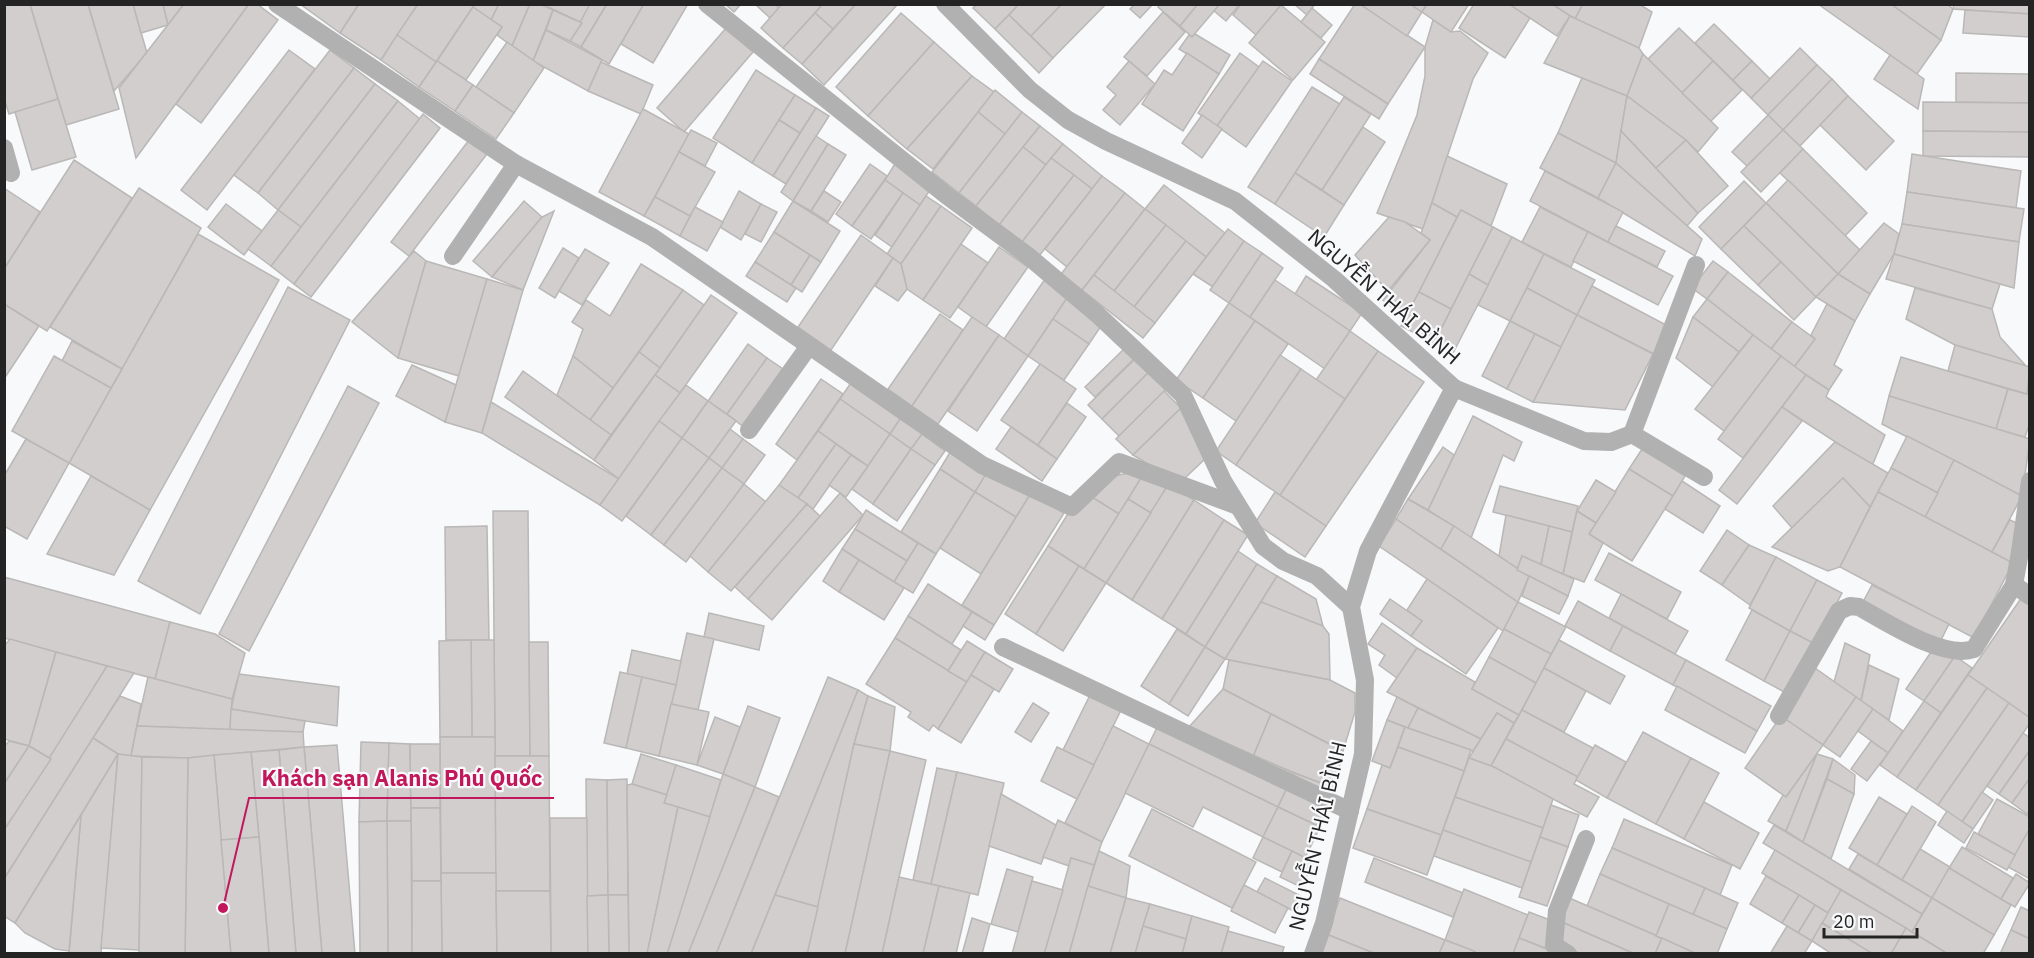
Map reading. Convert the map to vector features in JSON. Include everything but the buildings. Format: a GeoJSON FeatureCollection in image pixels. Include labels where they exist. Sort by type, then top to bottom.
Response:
{"type":"FeatureCollection","features":[{"type":"Feature","properties":{"kind":"street"},"geometry":{"type":"LineString","coordinates":[[278,4],[516,164],[652,237],[982,465],[1072,507],[1119,462],[1238,506]]}},
{"type":"Feature","properties":{"kind":"street"},"geometry":{"type":"LineString","coordinates":[[707,4],[946,195],[1027,255],[1097,314],[1183,395],[1223,481],[1263,546],[1283,561],[1317,576],[1351,606]]}},
{"type":"Feature","properties":{"kind":"street","name":"NGUYỄN THÁI BÌNH"},"geometry":{"type":"LineString","coordinates":[[945,4],[1030,90],[1068,120],[1235,201],[1334,279],[1454,388],[1368,551],[1351,606],[1365,680],[1363,754],[1324,923],[1313,954]]}},
{"type":"Feature","properties":{"kind":"street"},"geometry":{"type":"LineString","coordinates":[[4,148],[11,173]]}},
{"type":"Feature","properties":{"kind":"street"},"geometry":{"type":"LineString","coordinates":[[453,256],[516,164]]}},
{"type":"Feature","properties":{"kind":"street"},"geometry":{"type":"LineString","coordinates":[[1454,388],[1584,441],[1611,442],[1632,434],[1696,266]]}},
{"type":"Feature","properties":{"kind":"street"},"geometry":{"type":"LineString","coordinates":[[749,430],[809,346]]}},
{"type":"Feature","properties":{"kind":"street"},"geometry":{"type":"LineString","coordinates":[[1632,434],[1704,477]]}},
{"type":"Feature","properties":{"kind":"street"},"geometry":{"type":"LineString","coordinates":[[1779,716],[1839,611],[1850,606],[1859,607],[1920,640],[1965,652],[1974,649],[2014,585],[2030,482]]}},
{"type":"Feature","properties":{"kind":"street"},"geometry":{"type":"LineString","coordinates":[[2014,585],[2030,596]]}},
{"type":"Feature","properties":{"kind":"street"},"geometry":{"type":"LineString","coordinates":[[1003,647],[1350,811]]}},
{"type":"Feature","properties":{"kind":"street"},"geometry":{"type":"LineString","coordinates":[[1568,954],[1554,945],[1557,911],[1586,839]]}},
{"type":"Feature","properties":{"kind":"place","name":"Khách sạn Alanis Phú Quốc"},"geometry":{"type":"Point","coordinates":[223,908]}}]}
